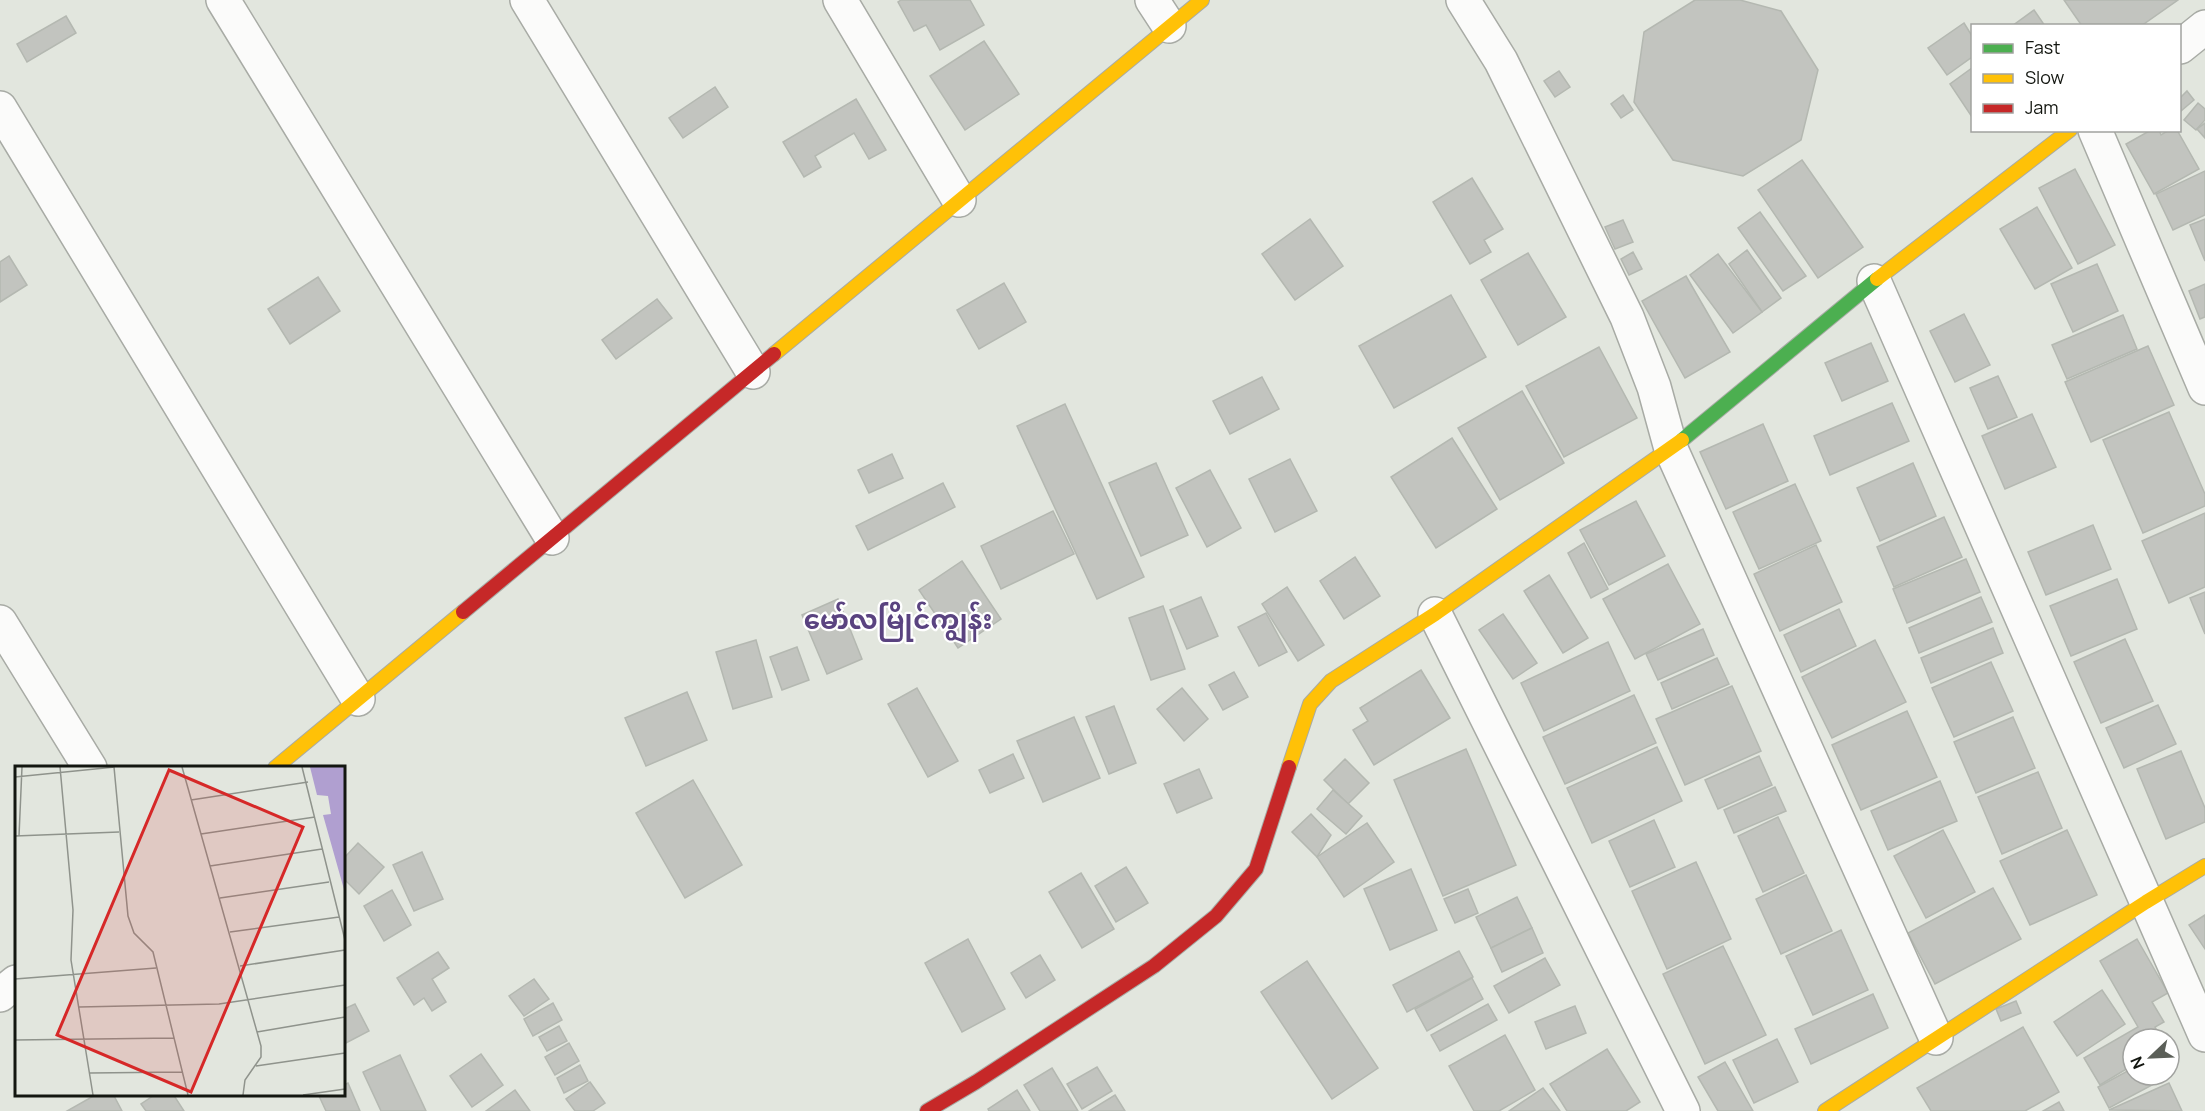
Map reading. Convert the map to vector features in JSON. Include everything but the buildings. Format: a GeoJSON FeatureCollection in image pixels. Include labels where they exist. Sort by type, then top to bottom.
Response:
{"type":"FeatureCollection","features":[{"type":"Feature","properties":{"kind":"street"},"geometry":{"type":"LineString","coordinates":[[223,0],[552,538]]}},
{"type":"Feature","properties":{"kind":"street"},"geometry":{"type":"LineString","coordinates":[[527,0],[753,372]]}},
{"type":"Feature","properties":{"kind":"street"},"geometry":{"type":"LineString","coordinates":[[840,0],[959,200]]}},
{"type":"Feature","properties":{"kind":"street"},"geometry":{"type":"LineString","coordinates":[[277,766],[959,200],[1161,13],[1202,0]]}},
{"type":"Feature","properties":{"kind":"street"},"geometry":{"type":"LineString","coordinates":[[1463,0],[1501,61],[1626,317],[1654,387],[1671,449],[1936,1038]]}},
{"type":"Feature","properties":{"kind":"street"},"geometry":{"type":"LineString","coordinates":[[2181,46],[2205,27]]}},
{"type":"Feature","properties":{"kind":"street"},"geometry":{"type":"LineString","coordinates":[[0,108],[358,699]]}},
{"type":"Feature","properties":{"kind":"street"},"geometry":{"type":"LineString","coordinates":[[927,1111],[976,1082],[1154,966],[1216,916],[1256,869],[1310,704],[1331,681],[1435,614],[1671,449],[1874,280],[2067,132]]}},
{"type":"Feature","properties":{"kind":"street"},"geometry":{"type":"LineString","coordinates":[[2096,132],[2205,388]]}},
{"type":"Feature","properties":{"kind":"street"},"geometry":{"type":"LineString","coordinates":[[1874,280],[2205,1035]]}},
{"type":"Feature","properties":{"kind":"street"},"geometry":{"type":"LineString","coordinates":[[1435,614],[1683,1111]]}},
{"type":"Feature","properties":{"kind":"street"},"geometry":{"type":"LineString","coordinates":[[0,622],[89,766]]}},
{"type":"Feature","properties":{"kind":"street"},"geometry":{"type":"LineString","coordinates":[[1825,1111],[2205,866]]}},
{"type":"Feature","properties":{"kind":"street"},"geometry":{"type":"LineString","coordinates":[[0,995],[15,983]]}},
{"type":"Feature","properties":{"kind":"traffic: fast"},"geometry":{"type":"LineString","coordinates":[[1682,440],[1877,279]]}},
{"type":"Feature","properties":{"kind":"traffic: slow"},"geometry":{"type":"LineString","coordinates":[[774,354],[1202,0]]}},
{"type":"Feature","properties":{"kind":"traffic: slow"},"geometry":{"type":"LineString","coordinates":[[1877,279],[2067,132]]}},
{"type":"Feature","properties":{"kind":"traffic: slow"},"geometry":{"type":"LineString","coordinates":[[1289,767],[1310,704],[1331,681],[1435,614],[1682,440]]}},
{"type":"Feature","properties":{"kind":"traffic: slow"},"geometry":{"type":"LineString","coordinates":[[277,766],[463,612]]}},
{"type":"Feature","properties":{"kind":"traffic: slow"},"geometry":{"type":"LineString","coordinates":[[1825,1111],[2205,866]]}},
{"type":"Feature","properties":{"kind":"traffic: jam"},"geometry":{"type":"LineString","coordinates":[[463,612],[774,354]]}},
{"type":"Feature","properties":{"kind":"traffic: jam"},"geometry":{"type":"LineString","coordinates":[[927,1111],[976,1082],[1154,966],[1216,916],[1256,869],[1289,767]]}},
{"type":"Feature","properties":{"kind":"district","name":"မော်လမြိုင်ကျွန်း"},"geometry":{"type":"Point","coordinates":[898,620]}}]}
